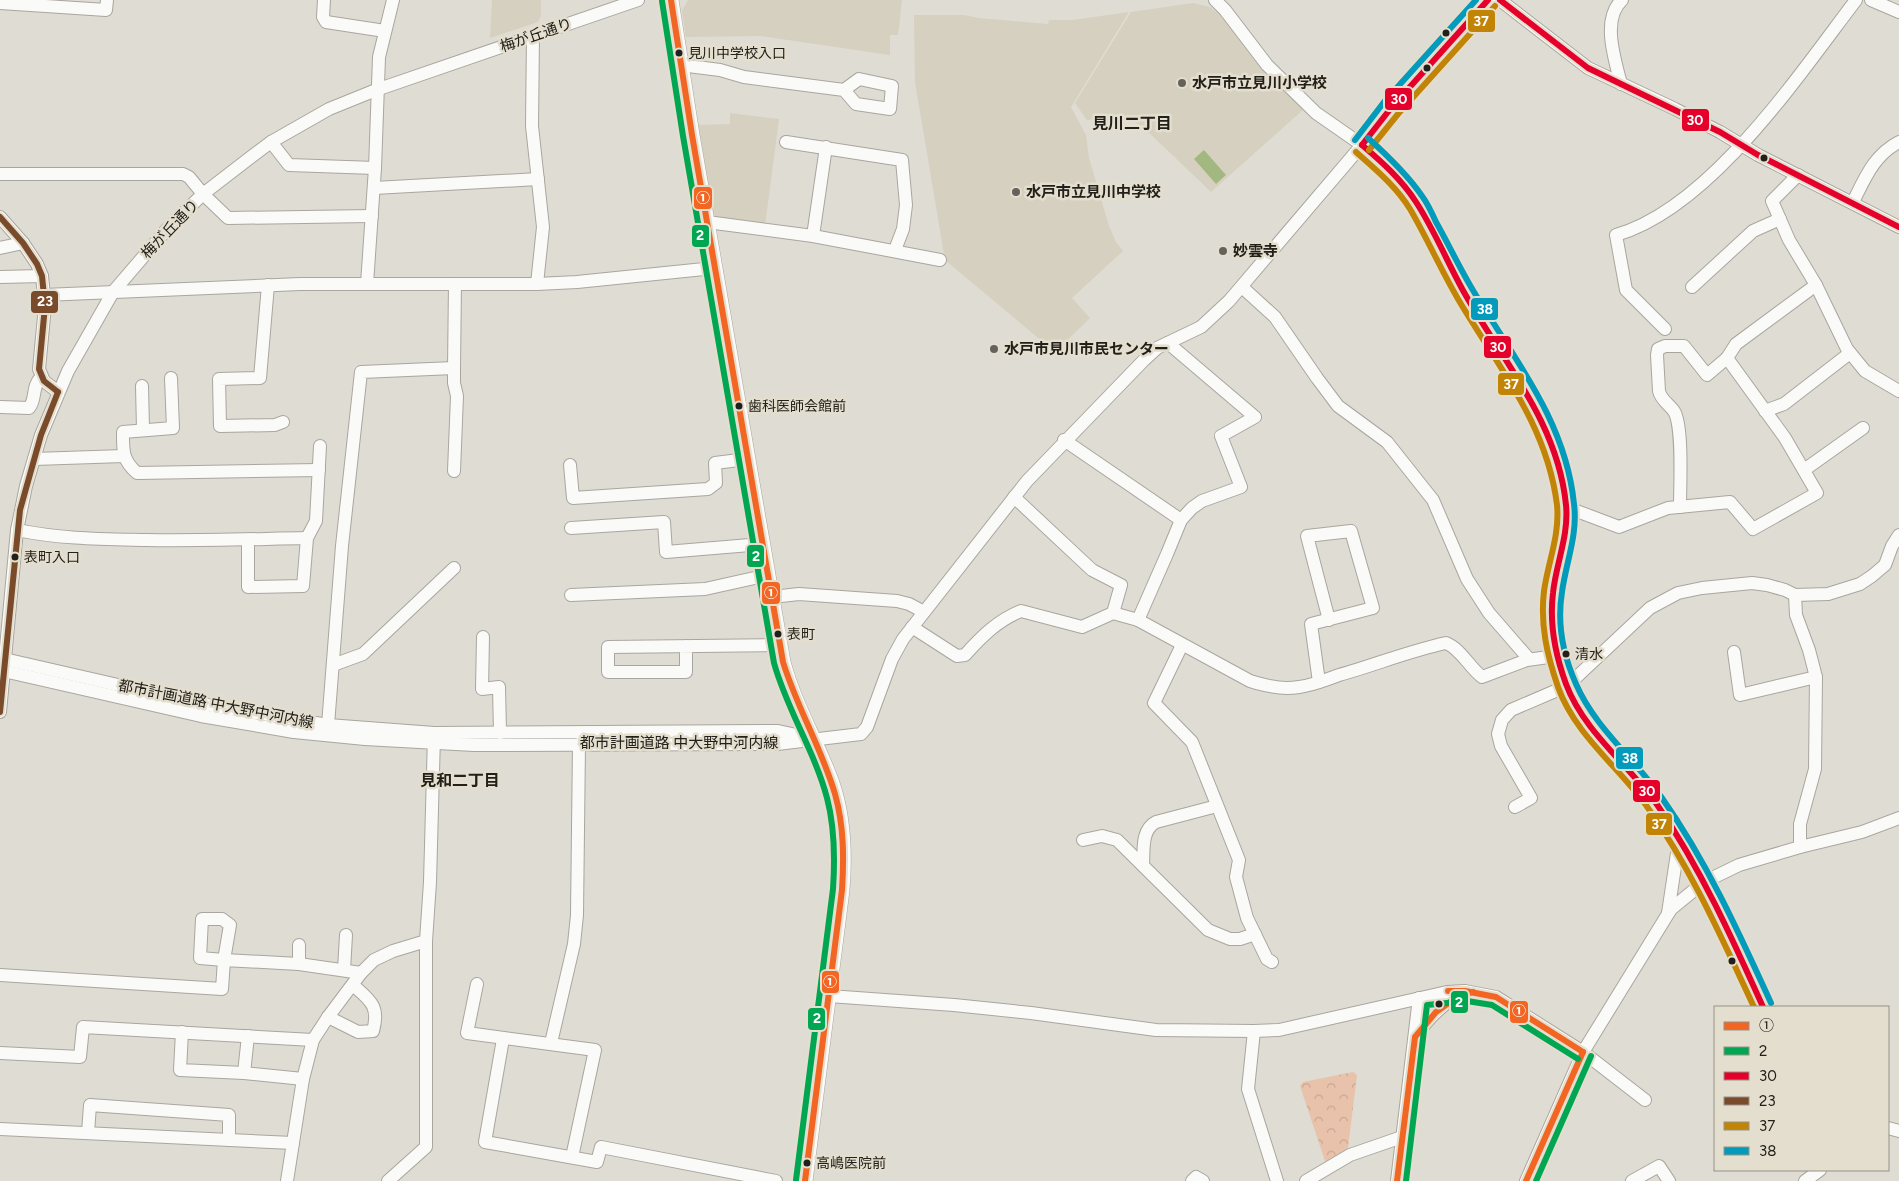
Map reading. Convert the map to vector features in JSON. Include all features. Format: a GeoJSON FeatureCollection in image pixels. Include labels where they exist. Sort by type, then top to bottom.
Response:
{"type":"FeatureCollection","features":[{"type":"Feature","properties":{"kind":"main road"},"geometry":{"type":"LineString","coordinates":[[671,0],[714,268],[780,645],[792,693],[832,783],[840,811],[843,833],[842,890],[805,1181]]}},
{"type":"Feature","properties":{"kind":"street"},"geometry":{"type":"LineString","coordinates":[[0,3],[106,10],[106,0]]}},
{"type":"Feature","properties":{"kind":"street"},"geometry":{"type":"LineString","coordinates":[[324,0],[323,17],[326,22],[385,31]]}},
{"type":"Feature","properties":{"kind":"street"},"geometry":{"type":"LineString","coordinates":[[367,284],[374,188],[376,90],[379,57],[393,0]]}},
{"type":"Feature","properties":{"kind":"street","name":"梅が丘通り"},"geometry":{"type":"LineString","coordinates":[[0,712],[6,568],[17,530],[22,502],[48,416],[79,349],[113,292],[166,229],[203,194],[271,142],[329,109],[376,90],[638,0]]}},
{"type":"Feature","properties":{"kind":"street"},"geometry":{"type":"LineString","coordinates":[[1215,0],[1225,10],[1267,65],[1316,113],[1362,145],[1388,168],[1416,202],[1465,294],[1540,416],[1560,468],[1566,507],[1565,536],[1555,577],[1551,608],[1556,656],[1566,686],[1583,716],[1654,801],[1679,840],[1704,882],[1763,1006]]}},
{"type":"Feature","properties":{"kind":"street"},"geometry":{"type":"LineString","coordinates":[[813,738],[848,737],[864,732],[896,650],[912,626],[1032,474],[1157,348],[1201,328],[1216,315],[1362,145],[1391,108],[1488,0]]}},
{"type":"Feature","properties":{"kind":"street"},"geometry":{"type":"LineString","coordinates":[[1500,0],[1579,62],[1598,74],[1675,109],[1798,176],[1853,202],[1899,227]]}},
{"type":"Feature","properties":{"kind":"street"},"geometry":{"type":"LineString","coordinates":[[1621,84],[1613,54],[1611,25],[1613,13],[1617,4],[1622,0]]}},
{"type":"Feature","properties":{"kind":"street"},"geometry":{"type":"LineString","coordinates":[[1665,329],[1626,290],[1616,235],[1628,232],[1653,220],[1674,207],[1715,173],[1796,80],[1856,0]]}},
{"type":"Feature","properties":{"kind":"street"},"geometry":{"type":"LineString","coordinates":[[1871,0],[1899,12]]}},
{"type":"Feature","properties":{"kind":"street"},"geometry":{"type":"LineString","coordinates":[[533,36],[532,126],[543,227],[537,284]]}},
{"type":"Feature","properties":{"kind":"street"},"geometry":{"type":"LineString","coordinates":[[680,65],[720,70],[744,77],[844,90]]}},
{"type":"Feature","properties":{"kind":"street"},"geometry":{"type":"LineString","coordinates":[[271,142],[289,165],[375,168]]}},
{"type":"Feature","properties":{"kind":"street"},"geometry":{"type":"LineString","coordinates":[[786,142],[902,160],[906,205],[903,229],[895,250]]}},
{"type":"Feature","properties":{"kind":"street"},"geometry":{"type":"LineString","coordinates":[[1853,202],[1875,160],[1899,142]]}},
{"type":"Feature","properties":{"kind":"street"},"geometry":{"type":"LineString","coordinates":[[813,236],[826,147]]}},
{"type":"Feature","properties":{"kind":"street"},"geometry":{"type":"LineString","coordinates":[[0,174],[183,174],[189,177],[203,194],[228,218],[372,216]]}},
{"type":"Feature","properties":{"kind":"street"},"geometry":{"type":"LineString","coordinates":[[1798,176],[1772,201],[1789,240],[1816,285],[1850,353],[1865,371],[1899,391]]}},
{"type":"Feature","properties":{"kind":"street"},"geometry":{"type":"LineString","coordinates":[[374,188],[538,179]]}},
{"type":"Feature","properties":{"kind":"street"},"geometry":{"type":"LineString","coordinates":[[0,217],[23,243],[37,264],[42,276],[44,295],[39,369],[42,377],[58,392]]}},
{"type":"Feature","properties":{"kind":"street"},"geometry":{"type":"LineString","coordinates":[[1692,287],[1753,231],[1780,220]]}},
{"type":"Feature","properties":{"kind":"street"},"geometry":{"type":"LineString","coordinates":[[707,222],[813,236],[940,260]]}},
{"type":"Feature","properties":{"kind":"street"},"geometry":{"type":"LineString","coordinates":[[0,248],[23,243]]}},
{"type":"Feature","properties":{"kind":"street"},"geometry":{"type":"LineString","coordinates":[[44,295],[268,285],[537,284],[577,282],[714,268]]}},
{"type":"Feature","properties":{"kind":"street"},"geometry":{"type":"LineString","coordinates":[[0,277],[42,276]]}},
{"type":"Feature","properties":{"kind":"street"},"geometry":{"type":"LineString","coordinates":[[454,471],[457,396],[454,383],[455,284]]}},
{"type":"Feature","properties":{"kind":"street"},"geometry":{"type":"LineString","coordinates":[[268,285],[260,378],[220,380],[220,426],[274,425],[283,422]]}},
{"type":"Feature","properties":{"kind":"street"},"geometry":{"type":"LineString","coordinates":[[1680,507],[1679,429],[1674,412],[1660,397],[1658,392],[1658,349],[1665,346],[1684,346],[1707,375],[1727,358],[1736,344],[1816,285]]}},
{"type":"Feature","properties":{"kind":"street"},"geometry":{"type":"LineString","coordinates":[[1242,286],[1275,317],[1338,406],[1387,442],[1433,500],[1467,580],[1489,613],[1529,660]]}},
{"type":"Feature","properties":{"kind":"street"},"geometry":{"type":"LineString","coordinates":[[1138,620],[1168,554],[1175,530],[1181,520],[1192,508],[1202,501],[1241,487],[1220,436],[1255,416],[1168,343]]}},
{"type":"Feature","properties":{"kind":"street"},"geometry":{"type":"LineString","coordinates":[[1765,411],[1784,404],[1850,353]]}},
{"type":"Feature","properties":{"kind":"street"},"geometry":{"type":"LineString","coordinates":[[1566,507],[1619,527],[1668,508],[1730,502],[1752,529],[1818,493],[1785,438],[1727,358]]}},
{"type":"Feature","properties":{"kind":"street"},"geometry":{"type":"LineString","coordinates":[[328,725],[342,546],[362,372],[454,368]]}},
{"type":"Feature","properties":{"kind":"street"},"geometry":{"type":"LineString","coordinates":[[0,407],[29,408],[32,404],[35,386],[42,377]]}},
{"type":"Feature","properties":{"kind":"street"},"geometry":{"type":"LineString","coordinates":[[171,378],[173,428],[123,432],[124,456],[131,468],[137,473],[319,470]]}},
{"type":"Feature","properties":{"kind":"street"},"geometry":{"type":"LineString","coordinates":[[142,386],[144,430]]}},
{"type":"Feature","properties":{"kind":"street"},"geometry":{"type":"LineString","coordinates":[[1804,470],[1863,428]]}},
{"type":"Feature","properties":{"kind":"street"},"geometry":{"type":"LineString","coordinates":[[1064,440],[1181,520]]}},
{"type":"Feature","properties":{"kind":"street"},"geometry":{"type":"LineString","coordinates":[[248,540],[248,586],[303,586],[307,538],[316,521],[320,446]]}},
{"type":"Feature","properties":{"kind":"street"},"geometry":{"type":"LineString","coordinates":[[34,459],[124,456]]}},
{"type":"Feature","properties":{"kind":"street"},"geometry":{"type":"LineString","coordinates":[[570,465],[573,498],[708,489],[716,483],[715,463],[747,459]]}},
{"type":"Feature","properties":{"kind":"street"},"geometry":{"type":"LineString","coordinates":[[1014,497],[1092,570],[1121,585],[1113,613]]}},
{"type":"Feature","properties":{"kind":"street"},"geometry":{"type":"LineString","coordinates":[[571,528],[664,522],[666,552],[762,544]]}},
{"type":"Feature","properties":{"kind":"street"},"geometry":{"type":"LineString","coordinates":[[17,530],[60,538],[79,539],[248,540],[307,538]]}},
{"type":"Feature","properties":{"kind":"street"},"geometry":{"type":"LineString","coordinates":[[1319,682],[1311,624],[1329,620],[1373,608],[1351,532],[1307,536],[1329,620]]}},
{"type":"Feature","properties":{"kind":"street"},"geometry":{"type":"LineString","coordinates":[[1515,807],[1530,798],[1501,746],[1498,734],[1502,720],[1511,710],[1566,686],[1650,608],[1678,594],[1702,588],[1752,583],[1785,590],[1795,595],[1828,594],[1860,584],[1872,576],[1884,565],[1899,535]]}},
{"type":"Feature","properties":{"kind":"street"},"geometry":{"type":"LineString","coordinates":[[333,665],[363,654],[454,568]]}},
{"type":"Feature","properties":{"kind":"street"},"geometry":{"type":"LineString","coordinates":[[571,595],[705,589],[768,575]]}},
{"type":"Feature","properties":{"kind":"street"},"geometry":{"type":"LineString","coordinates":[[772,597],[799,594],[897,601],[909,604],[924,612]]}},
{"type":"Feature","properties":{"kind":"street"},"geometry":{"type":"LineString","coordinates":[[1795,595],[1796,615],[1809,650],[1816,677],[1815,769],[1800,824],[1800,847]]}},
{"type":"Feature","properties":{"kind":"street"},"geometry":{"type":"LineString","coordinates":[[912,626],[957,656],[965,655],[984,634],[1012,614],[1021,611],[1082,627],[1113,613],[1138,620],[1250,681],[1270,687],[1288,688],[1319,682],[1404,653],[1446,643],[1452,646],[1474,671],[1482,677],[1529,660],[1556,656]]}},
{"type":"Feature","properties":{"kind":"street"},"geometry":{"type":"LineString","coordinates":[[483,637],[482,688],[499,687],[500,734]]}},
{"type":"Feature","properties":{"kind":"street"},"geometry":{"type":"LineString","coordinates":[[686,646],[686,672],[608,672],[608,646],[780,645]]}},
{"type":"Feature","properties":{"kind":"street"},"geometry":{"type":"LineString","coordinates":[[1182,645],[1154,703],[1192,742],[1239,860],[1236,877],[1247,918],[1267,959],[1272,962]]}},
{"type":"Feature","properties":{"kind":"street"},"geometry":{"type":"LineString","coordinates":[[1734,652],[1740,696],[1816,677]]}},
{"type":"Feature","properties":{"kind":"street","name":"都市計画道路 中大野中河内線"},"geometry":{"type":"LineString","coordinates":[[2,665],[201,704],[328,725],[433,739],[500,734],[778,731],[813,738]]}},
{"type":"Feature","properties":{"kind":"street","name":"都市計画道路 中大野中河内線"},"geometry":{"type":"LineString","coordinates":[[2,665],[198,716],[249,725],[365,740],[433,739],[579,744],[777,744],[813,738]]}},
{"type":"Feature","properties":{"kind":"street"},"geometry":{"type":"LineString","coordinates":[[388,1181],[426,1147],[426,941],[430,882],[433,739]]}},
{"type":"Feature","properties":{"kind":"street"},"geometry":{"type":"LineString","coordinates":[[551,1043],[574,944],[577,915],[579,744]]}},
{"type":"Feature","properties":{"kind":"street"},"geometry":{"type":"LineString","coordinates":[[1143,865],[1145,835],[1149,826],[1156,822],[1217,806]]}},
{"type":"Feature","properties":{"kind":"street"},"geometry":{"type":"LineString","coordinates":[[1526,1181],[1583,1052],[1668,913],[1704,882],[1747,862],[1862,832],[1899,818]]}},
{"type":"Feature","properties":{"kind":"street"},"geometry":{"type":"LineString","coordinates":[[1083,840],[1102,836],[1117,840],[1208,930],[1230,939],[1240,939],[1255,934]]}},
{"type":"Feature","properties":{"kind":"street"},"geometry":{"type":"LineString","coordinates":[[1668,913],[1679,840]]}},
{"type":"Feature","properties":{"kind":"street"},"geometry":{"type":"LineString","coordinates":[[344,970],[346,934]]}},
{"type":"Feature","properties":{"kind":"street"},"geometry":{"type":"LineString","coordinates":[[287,1181],[303,1079],[314,1040],[328,1017],[361,973],[374,960],[383,955],[426,941]]}},
{"type":"Feature","properties":{"kind":"street"},"geometry":{"type":"LineString","coordinates":[[299,945],[299,964]]}},
{"type":"Feature","properties":{"kind":"street"},"geometry":{"type":"LineString","coordinates":[[0,975],[222,989],[224,960],[299,964],[361,973]]}},
{"type":"Feature","properties":{"kind":"street"},"geometry":{"type":"LineString","coordinates":[[477,984],[467,1033],[595,1050],[572,1157]]}},
{"type":"Feature","properties":{"kind":"street"},"geometry":{"type":"LineString","coordinates":[[328,1017],[358,1032],[373,1031],[376,1021],[374,1007],[352,985]]}},
{"type":"Feature","properties":{"kind":"street"},"geometry":{"type":"LineString","coordinates":[[829,996],[954,1005],[1031,1013],[1156,1030],[1254,1031],[1279,1030],[1447,992],[1473,992],[1496,997],[1583,1052],[1645,1100]]}},
{"type":"Feature","properties":{"kind":"street"},"geometry":{"type":"LineString","coordinates":[[1415,1037],[1436,1012],[1457,998],[1473,992]]}},
{"type":"Feature","properties":{"kind":"street"},"geometry":{"type":"LineString","coordinates":[[1398,1181],[1420,998]]}},
{"type":"Feature","properties":{"kind":"street"},"geometry":{"type":"LineString","coordinates":[[0,1053],[80,1057],[83,1027],[314,1040]]}},
{"type":"Feature","properties":{"kind":"street"},"geometry":{"type":"LineString","coordinates":[[1254,1031],[1248,1089],[1277,1181]]}},
{"type":"Feature","properties":{"kind":"street"},"geometry":{"type":"LineString","coordinates":[[182,1032],[180,1070],[244,1073],[303,1079]]}},
{"type":"Feature","properties":{"kind":"street"},"geometry":{"type":"LineString","coordinates":[[244,1073],[248,1036]]}},
{"type":"Feature","properties":{"kind":"street"},"geometry":{"type":"LineString","coordinates":[[504,1039],[485,1142],[598,1162],[601,1147],[776,1181]]}},
{"type":"Feature","properties":{"kind":"street"},"geometry":{"type":"LineString","coordinates":[[88,1133],[90,1105],[229,1115],[229,1140]]}},
{"type":"Feature","properties":{"kind":"street"},"geometry":{"type":"LineString","coordinates":[[0,1129],[292,1143]]}},
{"type":"Feature","properties":{"kind":"street"},"geometry":{"type":"LineString","coordinates":[[1306,1181],[1350,1155],[1402,1137]]}},
{"type":"Feature","properties":{"kind":"street"},"geometry":{"type":"LineString","coordinates":[[1632,1181],[1659,1166],[1669,1181]]}},
{"type":"Feature","properties":{"kind":"street"},"geometry":{"type":"LineString","coordinates":[[1805,1181],[1819,1171]]}},
{"type":"Feature","properties":{"kind":"street"},"geometry":{"type":"LineString","coordinates":[[1192,1181],[1196,1177],[1203,1181]]}},
{"type":"Feature","properties":{"kind":"shaded area"},"geometry":{"type":"Polygon","coordinates":[[[492,0],[541,0],[541,16],[538,22],[490,38],[492,0]]]}},
{"type":"Feature","properties":{"kind":"shaded area"},"geometry":{"type":"Polygon","coordinates":[[[688,0],[902,0],[898,35],[890,35],[890,55],[761,36],[686,37],[682,11],[688,0]]]}},
{"type":"Feature","properties":{"kind":"shaded area","name":"水戸市立見川小学校"},"geometry":{"type":"Polygon","coordinates":[[[1193,3],[1210,7],[1220,15],[1257,63],[1304,109],[1211,192],[1142,126],[1121,116],[1087,120],[1075,103],[1131,12],[1193,3]]]}},
{"type":"Feature","properties":{"kind":"shaded area","name":"水戸市立見川中学校"},"geometry":{"type":"Polygon","coordinates":[[[1129,12],[1071,107],[1086,135],[1089,158],[1109,226],[1116,242],[1123,251],[1072,298],[1090,318],[1055,352],[945,260],[915,82],[914,15],[964,15],[1048,24],[1049,20],[1073,20],[1129,12]]]}},
{"type":"Feature","properties":{"kind":"shaded area"},"geometry":{"type":"Polygon","coordinates":[[[730,113],[779,119],[765,226],[717,219],[713,213],[698,125],[730,124],[730,113]]]}},
{"type":"Feature","properties":{"kind":"shaded area"},"geometry":{"type":"Polygon","coordinates":[[[1204,150],[1226,175],[1216,184],[1194,159],[1204,150]]]}},
{"type":"Feature","properties":{"kind":"green space"},"geometry":{"type":"Polygon","coordinates":[[[1353,1072],[1357,1075],[1348,1148],[1345,1153],[1329,1163],[1325,1161],[1300,1086],[1303,1082],[1353,1072]]]}},
{"type":"Feature","properties":{"kind":"transit line","name":"①"},"geometry":{"type":"LineString","coordinates":[[671,0],[692,135],[783,662],[795,696],[830,777],[842,830],[842,890],[805,1181]]}},
{"type":"Feature","properties":{"kind":"transit line","name":"38"},"geometry":{"type":"LineString","coordinates":[[1355,140],[1384,102],[1476,0]]}},
{"type":"Feature","properties":{"kind":"transit line","name":"30"},"geometry":{"type":"LineString","coordinates":[[1362,145],[1391,108],[1488,0]]}},
{"type":"Feature","properties":{"kind":"transit line","name":"30"},"geometry":{"type":"LineString","coordinates":[[1500,0],[1588,68],[1720,132],[1758,155],[1899,227]]}},
{"type":"Feature","properties":{"kind":"transit line","name":"2"},"geometry":{"type":"LineString","coordinates":[[662,1],[683,136],[774,663],[786,697],[822,781],[830,809],[833,832],[833,889],[796,1180]]}},
{"type":"Feature","properties":{"kind":"transit line","name":"37"},"geometry":{"type":"LineString","coordinates":[[1369,150],[1398,114],[1495,6]]}},
{"type":"Feature","properties":{"kind":"transit line","name":"38"},"geometry":{"type":"LineString","coordinates":[[1368,138],[1404,173],[1424,199],[1469,283],[1522,367],[1550,419],[1561,446],[1569,474],[1575,515],[1560,615],[1562,639],[1571,673],[1584,700],[1594,715],[1662,798],[1694,847],[1734,924],[1771,1003]]}},
{"type":"Feature","properties":{"kind":"transit line","name":"30"},"geometry":{"type":"LineString","coordinates":[[1362,145],[1398,179],[1416,202],[1465,294],[1512,369],[1541,420],[1561,475],[1566,505],[1566,528],[1552,605],[1552,628],[1566,684],[1584,718],[1595,733],[1646,791],[1674,830],[1715,904],[1763,1006]]}},
{"type":"Feature","properties":{"kind":"transit line","name":"37"},"geometry":{"type":"LineString","coordinates":[[1356,152],[1392,185],[1410,209],[1458,299],[1519,397],[1532,422],[1552,476],[1557,505],[1557,527],[1544,591],[1543,616],[1548,652],[1558,687],[1575,721],[1637,793],[1679,856],[1706,905],[1754,1006]]}},
{"type":"Feature","properties":{"kind":"transit line","name":"23"},"geometry":{"type":"LineString","coordinates":[[0,217],[23,243],[37,264],[42,276],[45,306],[39,369],[44,381],[58,392]]}},
{"type":"Feature","properties":{"kind":"transit line","name":"23"},"geometry":{"type":"LineString","coordinates":[[0,712],[20,510],[41,435],[58,392]]}},
{"type":"Feature","properties":{"kind":"transit line","name":"①"},"geometry":{"type":"LineString","coordinates":[[1448,991],[1465,991],[1496,997],[1583,1052]]}},
{"type":"Feature","properties":{"kind":"transit line","name":"①"},"geometry":{"type":"LineString","coordinates":[[1397,1181],[1415,1037],[1436,1012],[1457,997],[1473,992]]}},
{"type":"Feature","properties":{"kind":"transit line","name":"2"},"geometry":{"type":"LineString","coordinates":[[1406,1181],[1427,1005],[1467,1001],[1492,1005],[1578,1059]]}},
{"type":"Feature","properties":{"kind":"transit line","name":"①"},"geometry":{"type":"LineString","coordinates":[[1526,1181],[1583,1052]]}},
{"type":"Feature","properties":{"kind":"transit line","name":"2"},"geometry":{"type":"LineString","coordinates":[[1536,1181],[1591,1056]]}},
{"type":"Feature","properties":{"kind":"place","name":"見川中学校入口"},"geometry":{"type":"Point","coordinates":[679,53]}},
{"type":"Feature","properties":{"kind":"place","name":"水戸市立見川小学校"},"geometry":{"type":"Point","coordinates":[1182,83]}},
{"type":"Feature","properties":{"kind":"place","name":"水戸市立見川中学校"},"geometry":{"type":"Point","coordinates":[1016,192]}},
{"type":"Feature","properties":{"kind":"place","name":"妙雲寺"},"geometry":{"type":"Point","coordinates":[1223,251]}},
{"type":"Feature","properties":{"kind":"place","name":"水戸市見川市民センター"},"geometry":{"type":"Point","coordinates":[994,349]}},
{"type":"Feature","properties":{"kind":"place","name":"歯科医師会館前"},"geometry":{"type":"Point","coordinates":[739,406]}},
{"type":"Feature","properties":{"kind":"place","name":"表町入口"},"geometry":{"type":"Point","coordinates":[15,557]}},
{"type":"Feature","properties":{"kind":"place","name":"表町"},"geometry":{"type":"Point","coordinates":[778,634]}},
{"type":"Feature","properties":{"kind":"place","name":"清水"},"geometry":{"type":"Point","coordinates":[1566,654]}},
{"type":"Feature","properties":{"kind":"place","name":"高嶋医院前"},"geometry":{"type":"Point","coordinates":[807,1163]}},
{"type":"Feature","properties":{"kind":"district","name":"見川二丁目"},"geometry":{"type":"Point","coordinates":[1132,123]}},
{"type":"Feature","properties":{"kind":"district","name":"見和二丁目"},"geometry":{"type":"Point","coordinates":[460,780]}}]}
